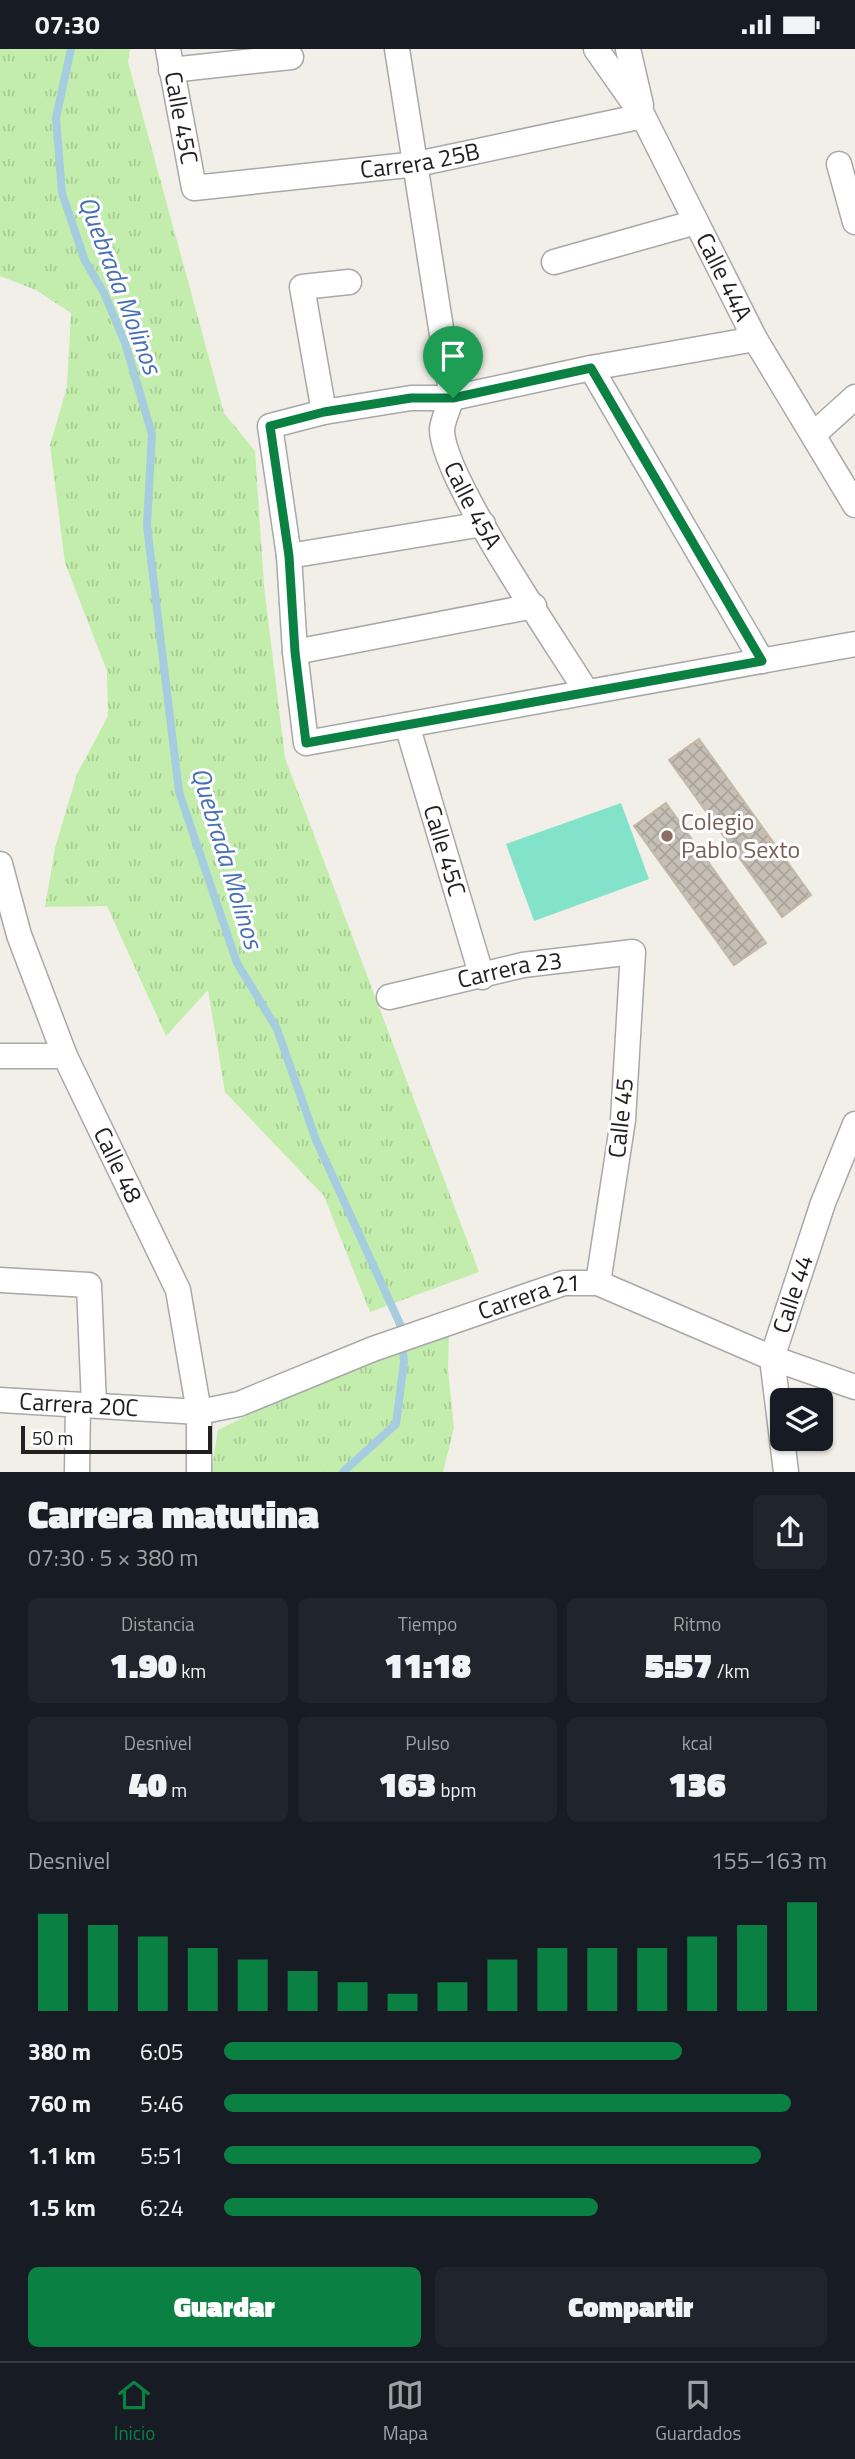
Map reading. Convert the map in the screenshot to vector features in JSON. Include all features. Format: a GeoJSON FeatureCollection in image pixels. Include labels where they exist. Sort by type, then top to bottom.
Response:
{"type":"FeatureCollection","features":[{"type":"Feature","properties":{"kind":"street","name":"Calle 45A"},"geometry":{"type":"LineString","coordinates":[[397,49],[453,398],[442,428],[449,462],[483,524],[586,691]]}},
{"type":"Feature","properties":{"kind":"street","name":"Calle 44A"},"geometry":{"type":"LineString","coordinates":[[596,49],[643,116],[755,339],[855,505]]}},
{"type":"Feature","properties":{"kind":"street"},"geometry":{"type":"LineString","coordinates":[[628,49],[643,116]]}},
{"type":"Feature","properties":{"kind":"street"},"geometry":{"type":"LineString","coordinates":[[169,59],[291,57]]}},
{"type":"Feature","properties":{"kind":"street","name":"Calle 45C"},"geometry":{"type":"LineString","coordinates":[[169,59],[194,188]]}},
{"type":"Feature","properties":{"kind":"street","name":"Carrera 25B"},"geometry":{"type":"LineString","coordinates":[[194,188],[417,164],[643,116]]}},
{"type":"Feature","properties":{"kind":"street"},"geometry":{"type":"LineString","coordinates":[[839,164],[855,222]]}},
{"type":"Feature","properties":{"kind":"street"},"geometry":{"type":"LineString","coordinates":[[554,262],[696,222]]}},
{"type":"Feature","properties":{"kind":"street"},"geometry":{"type":"LineString","coordinates":[[324,412],[302,287],[349,282]]}},
{"type":"Feature","properties":{"kind":"street"},"geometry":{"type":"LineString","coordinates":[[755,339],[591,368],[453,398],[411,398],[324,412],[270,426],[289,556],[295,652],[306,743],[855,644]]}},
{"type":"Feature","properties":{"kind":"street"},"geometry":{"type":"LineString","coordinates":[[591,368],[762,661]]}},
{"type":"Feature","properties":{"kind":"street"},"geometry":{"type":"LineString","coordinates":[[814,435],[855,397]]}},
{"type":"Feature","properties":{"kind":"street"},"geometry":{"type":"LineString","coordinates":[[289,556],[483,524]]}},
{"type":"Feature","properties":{"kind":"street"},"geometry":{"type":"LineString","coordinates":[[295,652],[534,606]]}},
{"type":"Feature","properties":{"kind":"street","name":"Calle 45C"},"geometry":{"type":"LineString","coordinates":[[407,725],[482,977]]}},
{"type":"Feature","properties":{"kind":"street","name":"Calle 48"},"geometry":{"type":"LineString","coordinates":[[0,864],[10,935],[178,1290],[199,1412],[199,1472]]}},
{"type":"Feature","properties":{"kind":"street","name":"Carrera 23"},"geometry":{"type":"LineString","coordinates":[[389,997],[482,977],[523,965],[633,952]]}},
{"type":"Feature","properties":{"kind":"street","name":"Calle 45"},"geometry":{"type":"LineString","coordinates":[[598,1283],[623,1120],[633,952]]}},
{"type":"Feature","properties":{"kind":"street"},"geometry":{"type":"LineString","coordinates":[[0,1056],[65,1056]]}},
{"type":"Feature","properties":{"kind":"street","name":"Calle 44"},"geometry":{"type":"LineString","coordinates":[[786,1472],[772,1357],[823,1203],[854,1129]]}},
{"type":"Feature","properties":{"kind":"street"},"geometry":{"type":"LineString","coordinates":[[0,1280],[89,1285],[86,1405],[77,1472]]}},
{"type":"Feature","properties":{"kind":"street","name":"Carrera 21"},"geometry":{"type":"LineString","coordinates":[[199,1412],[239,1404],[373,1349],[564,1283],[598,1283],[772,1357],[855,1387]]}},
{"type":"Feature","properties":{"kind":"street","name":"Carrera 20C"},"geometry":{"type":"LineString","coordinates":[[0,1400],[199,1412]]}},
{"type":"Feature","properties":{"kind":"green space"},"geometry":{"type":"Polygon","coordinates":[[[0,49],[130,49],[128,62],[224,413],[255,451],[264,586],[285,758],[479,1272],[370,1312],[324,1196],[225,1092],[208,990],[166,1036],[107,906],[45,907],[55,848],[77,774],[108,716],[107,671],[65,563],[50,445],[67,387],[71,313],[36,290],[0,276],[0,49]]]}},
{"type":"Feature","properties":{"kind":"green space"},"geometry":{"type":"Polygon","coordinates":[[[621,803],[649,879],[534,921],[506,844],[621,803]]]}},
{"type":"Feature","properties":{"kind":"green space"},"geometry":{"type":"Polygon","coordinates":[[[449,1332],[448,1370],[454,1428],[443,1472],[211,1472],[218,1430],[268,1405],[449,1332]]]}},
{"type":"Feature","properties":{"kind":"building"},"geometry":{"type":"Polygon","coordinates":[[[699,739],[811,895],[782,917],[669,760],[699,739]]]}},
{"type":"Feature","properties":{"kind":"building"},"geometry":{"type":"Polygon","coordinates":[[[666,803],[766,943],[734,965],[634,826],[666,803]]]}},
{"type":"Feature","properties":{"kind":"waterway","name":"Quebrada Molinos"},"geometry":{"type":"LineString","coordinates":[[71,49],[56,118],[62,193],[85,261],[104,293],[125,343],[152,434],[147,526],[179,792],[237,963],[277,1029],[316,1140],[400,1324],[404,1362],[396,1424],[343,1472]]}},
{"type":"Feature","properties":{"kind":"place","name":"Colegio Pablo Sexto"},"geometry":{"type":"Point","coordinates":[667,836]}},
{"type":"Feature","properties":{"kind":"route"},"geometry":{"type":"LineString","coordinates":[[591,368],[762,661],[306,743],[295,652],[289,556],[270,426],[324,412],[411,398],[453,398],[591,368]]}}]}
